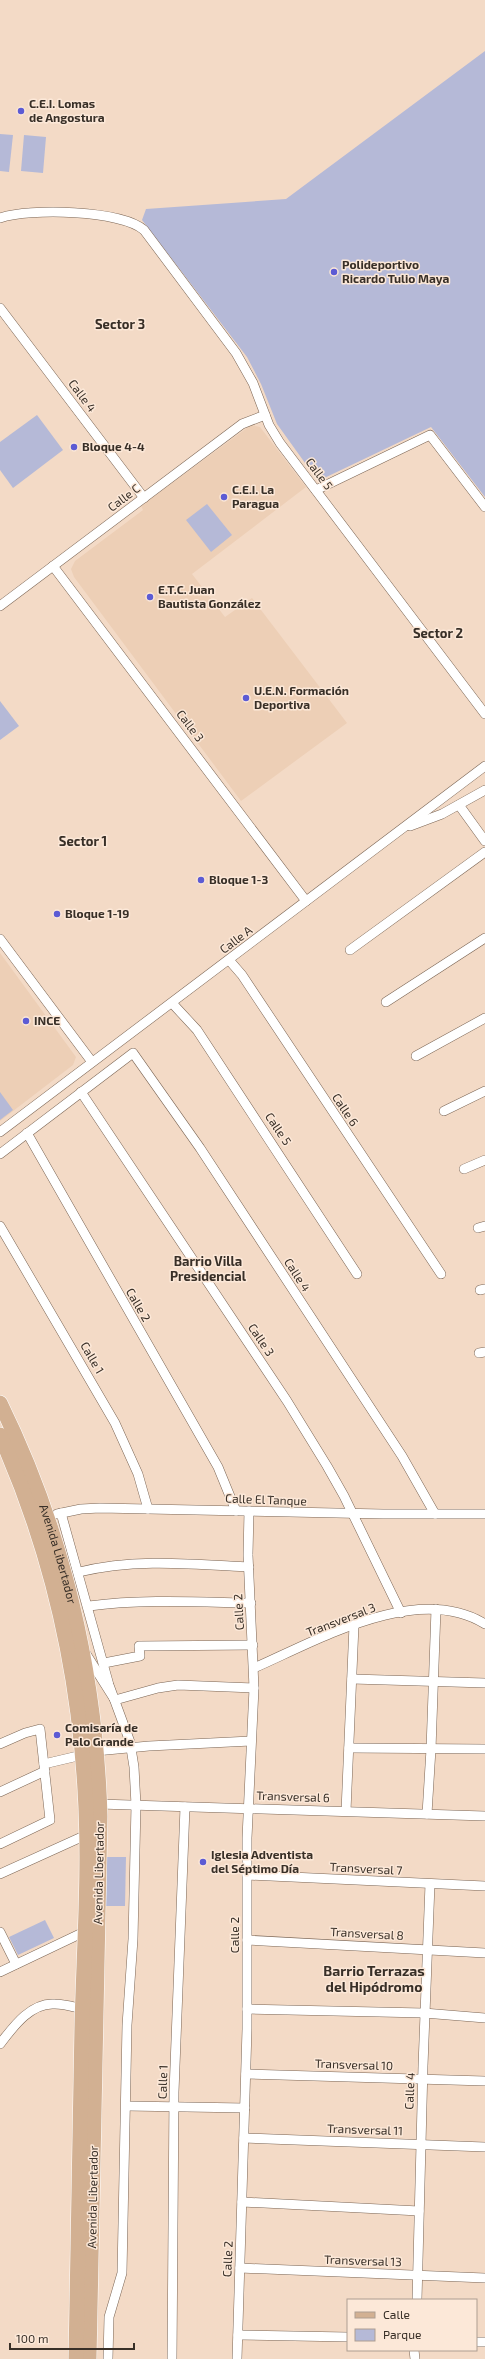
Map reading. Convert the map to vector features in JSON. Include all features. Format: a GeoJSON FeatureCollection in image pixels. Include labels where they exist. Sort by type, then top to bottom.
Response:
{"type":"FeatureCollection","features":[{"type":"Feature","properties":{"kind":"main road","name":"Avenida Libertador"},"geometry":{"type":"LineString","coordinates":[[0,1403],[24,1458],[46,1516],[67,1584],[82,1648],[89,1753],[83,2009],[84,2306],[90,2330],[90,2359]]}},
{"type":"Feature","properties":{"kind":"main road","name":"Avenida Libertador"},"geometry":{"type":"LineString","coordinates":[[0,1435],[31,1511],[59,1607],[75,1692],[99,1804],[84,2306],[76,2359]]}},
{"type":"Feature","properties":{"kind":"street","name":"Calle 5"},"geometry":{"type":"LineString","coordinates":[[0,218],[18,214],[46,212],[113,218],[138,225],[151,238],[236,353],[253,382],[273,433],[485,714]]}},
{"type":"Feature","properties":{"kind":"street","name":"Calle 4"},"geometry":{"type":"LineString","coordinates":[[0,308],[144,498]]}},
{"type":"Feature","properties":{"kind":"street","name":"Calle C"},"geometry":{"type":"LineString","coordinates":[[0,606],[245,422],[265,415]]}},
{"type":"Feature","properties":{"kind":"street"},"geometry":{"type":"LineString","coordinates":[[316,490],[430,435],[485,507]]}},
{"type":"Feature","properties":{"kind":"street","name":"Calle 3"},"geometry":{"type":"LineString","coordinates":[[53,566],[306,901]]}},
{"type":"Feature","properties":{"kind":"street","name":"Calle A"},"geometry":{"type":"LineString","coordinates":[[0,1132],[485,766]]}},
{"type":"Feature","properties":{"kind":"street"},"geometry":{"type":"LineString","coordinates":[[403,828],[427,821],[485,790]]}},
{"type":"Feature","properties":{"kind":"street"},"geometry":{"type":"LineString","coordinates":[[458,805],[485,841]]}},
{"type":"Feature","properties":{"kind":"street"},"geometry":{"type":"LineString","coordinates":[[350,950],[485,852]]}},
{"type":"Feature","properties":{"kind":"street"},"geometry":{"type":"LineString","coordinates":[[386,1002],[485,938]]}},
{"type":"Feature","properties":{"kind":"street"},"geometry":{"type":"LineString","coordinates":[[0,939],[96,1060],[109,1071],[0,1154]]}},
{"type":"Feature","properties":{"kind":"street","name":"Calle 6"},"geometry":{"type":"LineString","coordinates":[[228,960],[242,976],[441,1274]]}},
{"type":"Feature","properties":{"kind":"street","name":"Calle 5"},"geometry":{"type":"LineString","coordinates":[[172,1003],[189,1019],[205,1041],[358,1274]]}},
{"type":"Feature","properties":{"kind":"street"},"geometry":{"type":"LineString","coordinates":[[416,1056],[485,1018]]}},
{"type":"Feature","properties":{"kind":"street","name":"Calle 4"},"geometry":{"type":"LineString","coordinates":[[109,1071],[133,1053],[200,1148],[402,1456],[435,1514]]}},
{"type":"Feature","properties":{"kind":"street"},"geometry":{"type":"LineString","coordinates":[[444,1111],[485,1091]]}},
{"type":"Feature","properties":{"kind":"street","name":"Calle 3"},"geometry":{"type":"LineString","coordinates":[[81,1092],[286,1400],[337,1482],[401,1613]]}},
{"type":"Feature","properties":{"kind":"street"},"geometry":{"type":"LineString","coordinates":[[50,1094],[60,1108]]}},
{"type":"Feature","properties":{"kind":"street","name":"Calle 2"},"geometry":{"type":"LineString","coordinates":[[27,1133],[218,1467],[236,1511]]}},
{"type":"Feature","properties":{"kind":"street"},"geometry":{"type":"LineString","coordinates":[[464,1169],[485,1160]]}},
{"type":"Feature","properties":{"kind":"street","name":"Calle 1"},"geometry":{"type":"LineString","coordinates":[[0,1226],[115,1423],[138,1474],[148,1509]]}},
{"type":"Feature","properties":{"kind":"street","name":"Calle El Tanque"},"geometry":{"type":"LineString","coordinates":[[46,1516],[100,1508],[353,1514],[485,1514]]}},
{"type":"Feature","properties":{"kind":"street","name":"Calle 2"},"geometry":{"type":"LineString","coordinates":[[237,2359],[246,2074],[248,1808],[254,1688],[249,1567],[249,1511]]}},
{"type":"Feature","properties":{"kind":"street","name":"Avenida Libertador"},"geometry":{"type":"LineString","coordinates":[[61,1513],[115,1700],[131,1747],[136,1805],[133,1939],[127,2025],[122,2274],[112,2304],[108,2331],[108,2359]]}},
{"type":"Feature","properties":{"kind":"street"},"geometry":{"type":"LineString","coordinates":[[79,1572],[111,1565],[152,1563],[249,1567]]}},
{"type":"Feature","properties":{"kind":"street"},"geometry":{"type":"LineString","coordinates":[[89,1606],[111,1603],[176,1601],[251,1603]]}},
{"type":"Feature","properties":{"kind":"street"},"geometry":{"type":"LineString","coordinates":[[427,1814],[432,1749],[436,1610]]}},
{"type":"Feature","properties":{"kind":"street","name":"Transversal 3"},"geometry":{"type":"LineString","coordinates":[[254,1668],[354,1625],[401,1613],[436,1610],[458,1612],[485,1624]]}},
{"type":"Feature","properties":{"kind":"street"},"geometry":{"type":"LineString","coordinates":[[346,1811],[354,1625]]}},
{"type":"Feature","properties":{"kind":"street"},"geometry":{"type":"LineString","coordinates":[[104,1663],[140,1656],[139,1646],[253,1645]]}},
{"type":"Feature","properties":{"kind":"street"},"geometry":{"type":"LineString","coordinates":[[82,1648],[115,1700],[158,1688],[178,1685],[254,1688]]}},
{"type":"Feature","properties":{"kind":"street"},"geometry":{"type":"LineString","coordinates":[[352,1679],[485,1683]]}},
{"type":"Feature","properties":{"kind":"street"},"geometry":{"type":"LineString","coordinates":[[0,1744],[25,1733],[40,1729],[50,1820],[0,1844]]}},
{"type":"Feature","properties":{"kind":"street"},"geometry":{"type":"LineString","coordinates":[[0,1792],[45,1768],[89,1753],[131,1747],[251,1741]]}},
{"type":"Feature","properties":{"kind":"street"},"geometry":{"type":"LineString","coordinates":[[349,1748],[485,1749]]}},
{"type":"Feature","properties":{"kind":"street","name":"Transversal 6"},"geometry":{"type":"LineString","coordinates":[[99,1804],[485,1816]]}},
{"type":"Feature","properties":{"kind":"street","name":"Calle 1"},"geometry":{"type":"LineString","coordinates":[[172,2359],[174,2107],[185,1807]]}},
{"type":"Feature","properties":{"kind":"street"},"geometry":{"type":"LineString","coordinates":[[0,1874],[86,1835]]}},
{"type":"Feature","properties":{"kind":"street","name":"Transversal 7"},"geometry":{"type":"LineString","coordinates":[[247,1875],[485,1886]]}},
{"type":"Feature","properties":{"kind":"street","name":"Calle 4"},"geometry":{"type":"LineString","coordinates":[[417,2299],[426,1948],[430,1884]]}},
{"type":"Feature","properties":{"kind":"street"},"geometry":{"type":"LineString","coordinates":[[0,1932],[16,1964]]}},
{"type":"Feature","properties":{"kind":"street"},"geometry":{"type":"LineString","coordinates":[[0,1972],[84,1932]]}},
{"type":"Feature","properties":{"kind":"street","name":"Transversal 8"},"geometry":{"type":"LineString","coordinates":[[247,1940],[426,1948],[485,1953]]}},
{"type":"Feature","properties":{"kind":"street"},"geometry":{"type":"LineString","coordinates":[[0,2044],[16,2024],[35,2010],[54,2004],[83,2009]]}},
{"type":"Feature","properties":{"kind":"street"},"geometry":{"type":"LineString","coordinates":[[247,2009],[424,2013],[485,2018]]}},
{"type":"Feature","properties":{"kind":"street","name":"Transversal 10"},"geometry":{"type":"LineString","coordinates":[[246,2074],[485,2081]]}},
{"type":"Feature","properties":{"kind":"street"},"geometry":{"type":"LineString","coordinates":[[126,2106],[245,2108]]}},
{"type":"Feature","properties":{"kind":"street","name":"Transversal 11"},"geometry":{"type":"LineString","coordinates":[[244,2138],[485,2147]]}},
{"type":"Feature","properties":{"kind":"street"},"geometry":{"type":"LineString","coordinates":[[242,2202],[419,2211]]}},
{"type":"Feature","properties":{"kind":"street","name":"Transversal 13"},"geometry":{"type":"LineString","coordinates":[[240,2268],[485,2278]]}},
{"type":"Feature","properties":{"kind":"street"},"geometry":{"type":"LineString","coordinates":[[90,2330],[108,2331]]}},
{"type":"Feature","properties":{"kind":"street"},"geometry":{"type":"LineString","coordinates":[[238,2335],[347,2337]]}},
{"type":"Feature","properties":{"kind":"shaded area"},"geometry":{"type":"Polygon","coordinates":[[[251,425],[260,427],[306,487],[192,574],[225,617],[252,598],[347,723],[241,801],[74,577],[71,569],[75,561],[143,510],[141,506],[251,425]]]}},
{"type":"Feature","properties":{"kind":"shaded area","name":"INCE"},"geometry":{"type":"Polygon","coordinates":[[[0,953],[76,1057],[73,1065],[0,1121],[0,953]]]}},
{"type":"Feature","properties":{"kind":"green space","name":"Polideportivo Ricardo Tulio Maya"},"geometry":{"type":"Polygon","coordinates":[[[485,51],[485,497],[431,427],[318,481],[277,424],[261,384],[247,357],[142,220],[146,209],[286,199],[485,51]]]}},
{"type":"Feature","properties":{"kind":"green space"},"geometry":{"type":"Polygon","coordinates":[[[0,134],[13,135],[9,172],[0,171],[0,134]]]}},
{"type":"Feature","properties":{"kind":"green space"},"geometry":{"type":"Polygon","coordinates":[[[24,135],[46,137],[43,173],[21,171],[24,135]]]}},
{"type":"Feature","properties":{"kind":"green space"},"geometry":{"type":"Polygon","coordinates":[[[37,415],[63,450],[13,488],[0,470],[0,442],[37,415]]]}},
{"type":"Feature","properties":{"kind":"green space"},"geometry":{"type":"Polygon","coordinates":[[[207,504],[232,535],[211,552],[186,520],[207,504]]]}},
{"type":"Feature","properties":{"kind":"green space"},"geometry":{"type":"Polygon","coordinates":[[[0,701],[19,726],[0,740],[0,701]]]}},
{"type":"Feature","properties":{"kind":"green space"},"geometry":{"type":"Polygon","coordinates":[[[0,1092],[13,1110],[0,1120],[0,1092]]]}},
{"type":"Feature","properties":{"kind":"green space"},"geometry":{"type":"Polygon","coordinates":[[[107,1857],[126,1857],[125,1906],[106,1906],[107,1857]]]}},
{"type":"Feature","properties":{"kind":"green space"},"geometry":{"type":"Polygon","coordinates":[[[45,1920],[54,1938],[18,1955],[9,1937],[45,1920]]]}},
{"type":"Feature","properties":{"kind":"place","name":"C.E.I. Lomas de Angostura"},"geometry":{"type":"Point","coordinates":[21,111]}},
{"type":"Feature","properties":{"kind":"place","name":"Polideportivo Ricardo Tulio Maya"},"geometry":{"type":"Point","coordinates":[334,272]}},
{"type":"Feature","properties":{"kind":"place","name":"Bloque 4-4"},"geometry":{"type":"Point","coordinates":[74,447]}},
{"type":"Feature","properties":{"kind":"place","name":"C.E.I. La Paragua"},"geometry":{"type":"Point","coordinates":[224,497]}},
{"type":"Feature","properties":{"kind":"place","name":"E.T.C. Juan Bautista González"},"geometry":{"type":"Point","coordinates":[150,597]}},
{"type":"Feature","properties":{"kind":"place","name":"U.E.N. Formación Deportiva"},"geometry":{"type":"Point","coordinates":[246,698]}},
{"type":"Feature","properties":{"kind":"place","name":"Bloque 1-3"},"geometry":{"type":"Point","coordinates":[201,880]}},
{"type":"Feature","properties":{"kind":"place","name":"Bloque 1-19"},"geometry":{"type":"Point","coordinates":[57,914]}},
{"type":"Feature","properties":{"kind":"place","name":"INCE"},"geometry":{"type":"Point","coordinates":[26,1021]}},
{"type":"Feature","properties":{"kind":"place","name":"Comisaría de Palo Grande"},"geometry":{"type":"Point","coordinates":[57,1735]}},
{"type":"Feature","properties":{"kind":"place","name":"Iglesia Adventista del Séptimo Día"},"geometry":{"type":"Point","coordinates":[203,1862]}},
{"type":"Feature","properties":{"kind":"district","name":"Sector 3"},"geometry":{"type":"Point","coordinates":[120,324]}},
{"type":"Feature","properties":{"kind":"district","name":"Sector 2"},"geometry":{"type":"Point","coordinates":[438,633]}},
{"type":"Feature","properties":{"kind":"district","name":"Sector 1"},"geometry":{"type":"Point","coordinates":[83,841]}},
{"type":"Feature","properties":{"kind":"district","name":"Barrio Villa Presidencial"},"geometry":{"type":"Point","coordinates":[208,1268]}},
{"type":"Feature","properties":{"kind":"district","name":"Barrio Terrazas del Hipódromo"},"geometry":{"type":"Point","coordinates":[374,1980]}}]}
